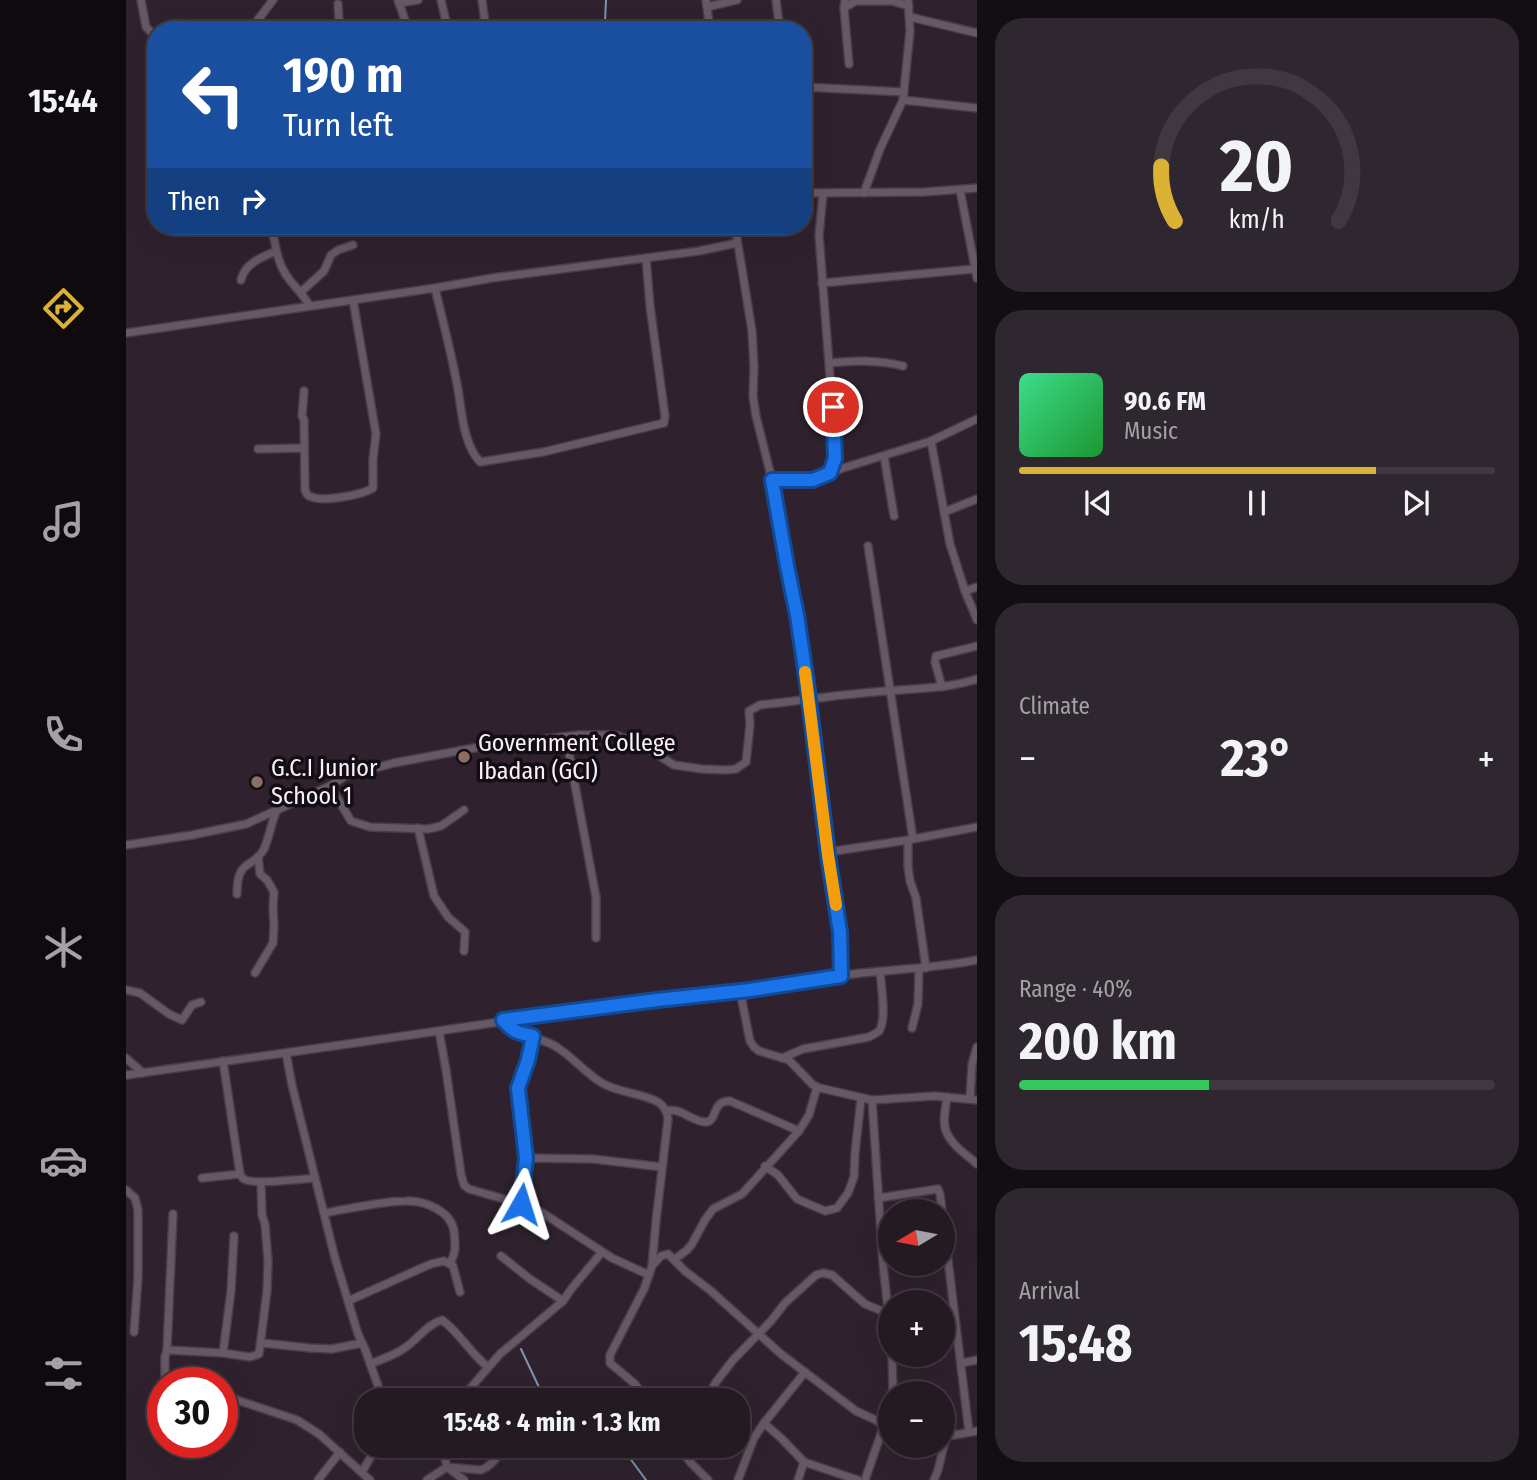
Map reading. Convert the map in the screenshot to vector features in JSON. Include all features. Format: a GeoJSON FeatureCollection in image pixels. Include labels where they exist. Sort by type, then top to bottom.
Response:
{"type":"FeatureCollection","features":[{"type":"Feature","properties":{"kind":"street"},"geometry":{"type":"LineString","coordinates":[[141,0],[147,28]]}},
{"type":"Feature","properties":{"kind":"street"},"geometry":{"type":"LineString","coordinates":[[257,21],[273,0]]}},
{"type":"Feature","properties":{"kind":"street"},"geometry":{"type":"LineString","coordinates":[[404,21],[398,2],[418,0]]}},
{"type":"Feature","properties":{"kind":"street"},"geometry":{"type":"LineString","coordinates":[[441,0],[446,21]]}},
{"type":"Feature","properties":{"kind":"street"},"geometry":{"type":"LineString","coordinates":[[482,0],[485,21]]}},
{"type":"Feature","properties":{"kind":"street"},"geometry":{"type":"LineString","coordinates":[[707,4],[737,0]]}},
{"type":"Feature","properties":{"kind":"street"},"geometry":{"type":"LineString","coordinates":[[775,0],[778,21]]}},
{"type":"Feature","properties":{"kind":"street"},"geometry":{"type":"LineString","coordinates":[[849,64],[844,4],[856,1],[909,3],[903,96],[864,193]]}},
{"type":"Feature","properties":{"kind":"street"},"geometry":{"type":"LineString","coordinates":[[338,4],[339,21]]}},
{"type":"Feature","properties":{"kind":"street"},"geometry":{"type":"LineString","coordinates":[[910,17],[977,33]]}},
{"type":"Feature","properties":{"kind":"street"},"geometry":{"type":"LineString","coordinates":[[812,88],[903,96],[977,108]]}},
{"type":"Feature","properties":{"kind":"street"},"geometry":{"type":"LineString","coordinates":[[812,193],[977,188]]}},
{"type":"Feature","properties":{"kind":"street"},"geometry":{"type":"LineString","coordinates":[[960,190],[977,278]]}},
{"type":"Feature","properties":{"kind":"street"},"geometry":{"type":"LineString","coordinates":[[823,194],[819,235],[838,470]]}},
{"type":"Feature","properties":{"kind":"street"},"geometry":{"type":"LineString","coordinates":[[273,235],[278,258],[288,278],[310,306]]}},
{"type":"Feature","properties":{"kind":"street"},"geometry":{"type":"LineString","coordinates":[[736,235],[752,331],[756,416],[772,480],[797,615],[840,932],[841,976]]}},
{"type":"Feature","properties":{"kind":"street"},"geometry":{"type":"LineString","coordinates":[[126,333],[492,278],[699,251],[737,243]]}},
{"type":"Feature","properties":{"kind":"street"},"geometry":{"type":"LineString","coordinates":[[301,292],[324,271],[331,256],[352,245]]}},
{"type":"Feature","properties":{"kind":"street"},"geometry":{"type":"LineString","coordinates":[[242,280],[246,268],[276,251]]}},
{"type":"Feature","properties":{"kind":"street"},"geometry":{"type":"LineString","coordinates":[[435,288],[466,434],[475,457],[480,462],[495,461],[664,423],[646,258]]}},
{"type":"Feature","properties":{"kind":"street"},"geometry":{"type":"LineString","coordinates":[[822,283],[974,269]]}},
{"type":"Feature","properties":{"kind":"street"},"geometry":{"type":"LineString","coordinates":[[304,391],[302,416],[305,489],[310,497],[336,498],[359,494],[373,488],[376,434],[353,300]]}},
{"type":"Feature","properties":{"kind":"street"},"geometry":{"type":"LineString","coordinates":[[829,363],[863,360],[884,361],[903,366]]}},
{"type":"Feature","properties":{"kind":"street"},"geometry":{"type":"LineString","coordinates":[[772,480],[813,480],[931,441],[977,419]]}},
{"type":"Feature","properties":{"kind":"street"},"geometry":{"type":"LineString","coordinates":[[931,441],[950,544],[977,620]]}},
{"type":"Feature","properties":{"kind":"street"},"geometry":{"type":"LineString","coordinates":[[258,449],[304,448]]}},
{"type":"Feature","properties":{"kind":"street"},"geometry":{"type":"LineString","coordinates":[[884,456],[894,516]]}},
{"type":"Feature","properties":{"kind":"street"},"geometry":{"type":"LineString","coordinates":[[830,473],[835,458]]}},
{"type":"Feature","properties":{"kind":"street"},"geometry":{"type":"LineString","coordinates":[[944,512],[977,499]]}},
{"type":"Feature","properties":{"kind":"street"},"geometry":{"type":"LineString","coordinates":[[868,546],[891,690],[910,840],[908,867],[916,898],[922,968],[912,1028]]}},
{"type":"Feature","properties":{"kind":"street"},"geometry":{"type":"LineString","coordinates":[[965,591],[977,587]]}},
{"type":"Feature","properties":{"kind":"street"},"geometry":{"type":"LineString","coordinates":[[942,687],[935,662],[936,656],[977,646]]}},
{"type":"Feature","properties":{"kind":"street"},"geometry":{"type":"LineString","coordinates":[[126,845],[246,824],[330,786],[345,776],[394,763],[490,745],[615,735],[639,743],[674,765],[702,769],[736,769],[746,762],[749,711],[760,705],[942,687],[977,679]]}},
{"type":"Feature","properties":{"kind":"street"},"geometry":{"type":"LineString","coordinates":[[566,737],[596,898],[596,938]]}},
{"type":"Feature","properties":{"kind":"street"},"geometry":{"type":"LineString","coordinates":[[330,786],[351,821],[370,827],[441,826],[464,810]]}},
{"type":"Feature","properties":{"kind":"street"},"geometry":{"type":"LineString","coordinates":[[237,894],[240,871],[264,850],[276,812]]}},
{"type":"Feature","properties":{"kind":"street"},"geometry":{"type":"LineString","coordinates":[[828,852],[977,827]]}},
{"type":"Feature","properties":{"kind":"street"},"geometry":{"type":"LineString","coordinates":[[418,828],[434,896],[448,916],[465,932],[464,951]]}},
{"type":"Feature","properties":{"kind":"street"},"geometry":{"type":"LineString","coordinates":[[255,973],[273,943],[274,926],[274,892],[260,874],[258,857]]}},
{"type":"Feature","properties":{"kind":"street"},"geometry":{"type":"LineString","coordinates":[[126,1075],[643,1001],[977,960]]}},
{"type":"Feature","properties":{"kind":"street"},"geometry":{"type":"LineString","coordinates":[[781,1058],[803,1049],[869,1037],[877,1033],[881,1028],[884,1006],[880,971]]}},
{"type":"Feature","properties":{"kind":"street"},"geometry":{"type":"LineString","coordinates":[[126,990],[140,993],[169,1014],[183,1020],[192,1005],[201,1002]]}},
{"type":"Feature","properties":{"kind":"street"},"geometry":{"type":"LineString","coordinates":[[740,991],[750,1041],[754,1047],[789,1060],[817,1087],[861,1099],[935,1096],[974,1099],[972,1064],[977,1047]]}},
{"type":"Feature","properties":{"kind":"street"},"geometry":{"type":"LineString","coordinates":[[503,1020],[519,1034],[533,1036],[564,1052],[602,1083],[658,1102],[667,1111],[652,1266],[644,1289],[610,1355],[610,1363],[638,1388]]}},
{"type":"Feature","properties":{"kind":"street"},"geometry":{"type":"LineString","coordinates":[[439,1031],[464,1185],[550,1217],[612,1258],[649,1275]]}},
{"type":"Feature","properties":{"kind":"street"},"geometry":{"type":"LineString","coordinates":[[521,1204],[526,1158],[518,1088],[533,1036]]}},
{"type":"Feature","properties":{"kind":"street"},"geometry":{"type":"LineString","coordinates":[[286,1053],[335,1258],[358,1334],[379,1388]]}},
{"type":"Feature","properties":{"kind":"street"},"geometry":{"type":"LineString","coordinates":[[126,1058],[143,1073]]}},
{"type":"Feature","properties":{"kind":"street"},"geometry":{"type":"LineString","coordinates":[[223,1061],[240,1174],[247,1181],[261,1182],[315,1178]]}},
{"type":"Feature","properties":{"kind":"street"},"geometry":{"type":"LineString","coordinates":[[675,1259],[692,1244],[713,1209],[742,1194],[799,1131],[809,1115],[817,1087]]}},
{"type":"Feature","properties":{"kind":"street"},"geometry":{"type":"LineString","coordinates":[[947,1097],[944,1118],[946,1131],[958,1147],[977,1164]]}},
{"type":"Feature","properties":{"kind":"street"},"geometry":{"type":"LineString","coordinates":[[765,1166],[778,1175],[797,1199],[825,1211],[837,1208],[848,1193],[854,1177],[861,1099]]}},
{"type":"Feature","properties":{"kind":"street"},"geometry":{"type":"LineString","coordinates":[[872,1100],[886,1290]]}},
{"type":"Feature","properties":{"kind":"street"},"geometry":{"type":"LineString","coordinates":[[667,1111],[674,1109],[708,1121],[722,1101],[730,1101],[799,1131]]}},
{"type":"Feature","properties":{"kind":"street"},"geometry":{"type":"LineString","coordinates":[[526,1158],[593,1158],[662,1167]]}},
{"type":"Feature","properties":{"kind":"street"},"geometry":{"type":"LineString","coordinates":[[202,1178],[240,1174]]}},
{"type":"Feature","properties":{"kind":"street"},"geometry":{"type":"LineString","coordinates":[[167,1350],[250,1357],[260,1352],[268,1261],[261,1182]]}},
{"type":"Feature","properties":{"kind":"street"},"geometry":{"type":"LineString","coordinates":[[878,1198],[937,1189],[940,1199]]}},
{"type":"Feature","properties":{"kind":"street"},"geometry":{"type":"LineString","coordinates":[[126,1190],[135,1198],[138,1210],[138,1278],[134,1332]]}},
{"type":"Feature","properties":{"kind":"street"},"geometry":{"type":"LineString","coordinates":[[324,1213],[407,1200],[435,1207],[453,1226],[455,1255],[450,1263]]}},
{"type":"Feature","properties":{"kind":"street"},"geometry":{"type":"LineString","coordinates":[[164,1367],[173,1214]]}},
{"type":"Feature","properties":{"kind":"street"},"geometry":{"type":"LineString","coordinates":[[223,1353],[231,1291],[234,1236]]}},
{"type":"Feature","properties":{"kind":"street"},"geometry":{"type":"LineString","coordinates":[[470,1388],[488,1367],[531,1327],[564,1301],[602,1252]]}},
{"type":"Feature","properties":{"kind":"street"},"geometry":{"type":"LineString","coordinates":[[652,1266],[661,1256],[668,1254],[805,1372],[856,1411],[878,1422]]}},
{"type":"Feature","properties":{"kind":"street"},"geometry":{"type":"LineString","coordinates":[[501,1256],[564,1301]]}},
{"type":"Feature","properties":{"kind":"street"},"geometry":{"type":"LineString","coordinates":[[348,1301],[430,1264],[444,1261],[453,1266],[460,1292]]}},
{"type":"Feature","properties":{"kind":"street"},"geometry":{"type":"LineString","coordinates":[[713,1388],[733,1360],[785,1303],[816,1275],[832,1275],[865,1304],[878,1310]]}},
{"type":"Feature","properties":{"kind":"street"},"geometry":{"type":"LineString","coordinates":[[951,1276],[962,1363],[975,1431],[955,1435]]}},
{"type":"Feature","properties":{"kind":"street"},"geometry":{"type":"LineString","coordinates":[[370,1364],[400,1351],[426,1328],[444,1320],[488,1367]]}},
{"type":"Feature","properties":{"kind":"street"},"geometry":{"type":"LineString","coordinates":[[262,1343],[332,1349],[362,1343]]}},
{"type":"Feature","properties":{"kind":"street"},"geometry":{"type":"LineString","coordinates":[[962,1363],[977,1360]]}},
{"type":"Feature","properties":{"kind":"street"},"geometry":{"type":"LineString","coordinates":[[738,1480],[754,1438],[805,1372]]}},
{"type":"Feature","properties":{"kind":"street"},"geometry":{"type":"LineString","coordinates":[[238,1400],[297,1420],[319,1434],[370,1480]]}},
{"type":"Feature","properties":{"kind":"street"},"geometry":{"type":"LineString","coordinates":[[764,1423],[804,1462],[858,1480]]}},
{"type":"Feature","properties":{"kind":"street"},"geometry":{"type":"LineString","coordinates":[[865,1480],[878,1442]]}},
{"type":"Feature","properties":{"kind":"street"},"geometry":{"type":"LineString","coordinates":[[318,1480],[340,1452]]}},
{"type":"Feature","properties":{"kind":"street"},"geometry":{"type":"LineString","coordinates":[[362,1472],[370,1458]]}},
{"type":"Feature","properties":{"kind":"street"},"geometry":{"type":"LineString","coordinates":[[445,1458],[447,1467],[464,1480]]}},
{"type":"Feature","properties":{"kind":"street"},"geometry":{"type":"LineString","coordinates":[[427,1480],[447,1467],[481,1470],[497,1458]]}},
{"type":"Feature","properties":{"kind":"street"},"geometry":{"type":"LineString","coordinates":[[688,1458],[708,1480]]}},
{"type":"Feature","properties":{"kind":"street"},"geometry":{"type":"LineString","coordinates":[[934,1480],[941,1458]]}},
{"type":"Feature","properties":{"kind":"street"},"geometry":{"type":"LineString","coordinates":[[798,1480],[804,1462]]}},
{"type":"Feature","properties":{"kind":"waterway"},"geometry":{"type":"LineString","coordinates":[[605,21],[606,0]]}},
{"type":"Feature","properties":{"kind":"waterway"},"geometry":{"type":"LineString","coordinates":[[521,1349],[539,1388]]}},
{"type":"Feature","properties":{"kind":"waterway"},"geometry":{"type":"LineString","coordinates":[[630,1458],[646,1480]]}},
{"type":"Feature","properties":{"kind":"slow traffic"},"geometry":{"type":"LineString","coordinates":[[805,672],[836,905]]}},
{"type":"Feature","properties":{"kind":"place","name":"Government College Ibadan (GCI)"},"geometry":{"type":"Point","coordinates":[464,757]}},
{"type":"Feature","properties":{"kind":"place","name":"G.C.I Junior School 1"},"geometry":{"type":"Point","coordinates":[257,782]}},
{"type":"Feature","properties":{"kind":"route"},"geometry":{"type":"LineString","coordinates":[[521,1204],[526,1158],[518,1088],[533,1036],[519,1034],[503,1020],[750,990],[841,976],[840,932],[807,683],[772,480],[813,480],[830,473],[835,458],[833,407]]}}]}
